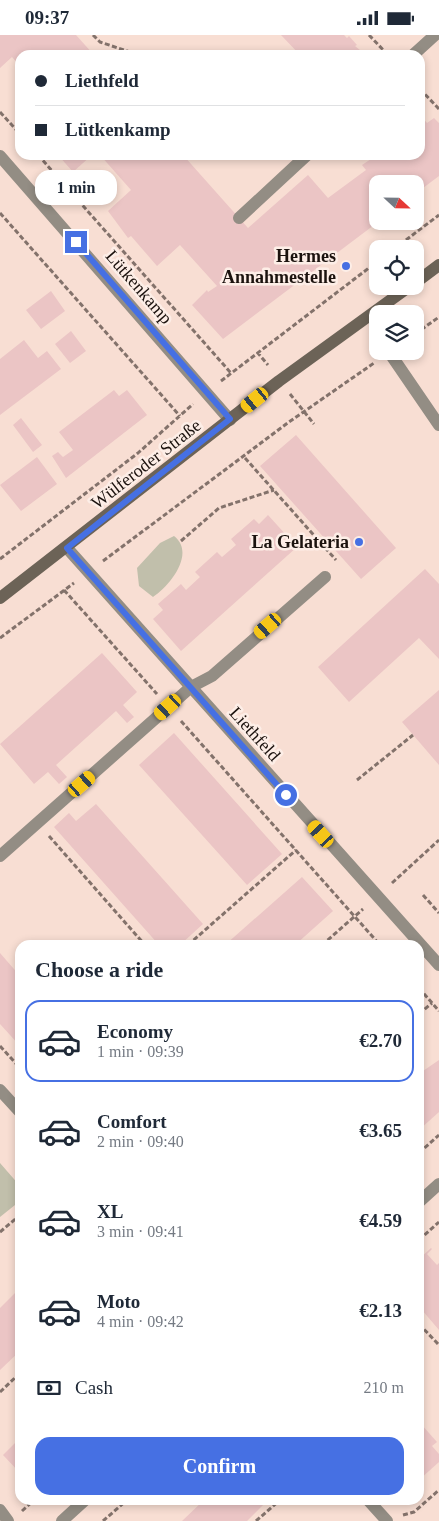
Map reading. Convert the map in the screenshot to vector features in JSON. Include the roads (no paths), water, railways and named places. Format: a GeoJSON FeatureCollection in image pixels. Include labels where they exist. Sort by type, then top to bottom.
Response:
{"type":"FeatureCollection","features":[{"type":"Feature","properties":{"kind":"main road"},"geometry":{"type":"LineString","coordinates":[[424,276],[439,265]]}},
{"type":"Feature","properties":{"kind":"main road","name":"Wülferoder Straße"},"geometry":{"type":"LineString","coordinates":[[0,598],[67,548],[279,381],[398,295]]}},
{"type":"Feature","properties":{"kind":"street"},"geometry":{"type":"LineString","coordinates":[[418,50],[435,35]]}},
{"type":"Feature","properties":{"kind":"street","name":"Lütkenkamp"},"geometry":{"type":"LineString","coordinates":[[0,156],[230,419]]}},
{"type":"Feature","properties":{"kind":"street"},"geometry":{"type":"LineString","coordinates":[[239,218],[302,160]]}},
{"type":"Feature","properties":{"kind":"street"},"geometry":{"type":"LineString","coordinates":[[394,360],[439,425]]}},
{"type":"Feature","properties":{"kind":"street","name":"Liethfeld"},"geometry":{"type":"LineString","coordinates":[[67,548],[417,940]]}},
{"type":"Feature","properties":{"kind":"street"},"geometry":{"type":"LineString","coordinates":[[0,856],[191,687],[212,676],[325,577]]}},
{"type":"Feature","properties":{"kind":"street","name":"Liethfeld"},"geometry":{"type":"LineString","coordinates":[[424,948],[439,965]]}},
{"type":"Feature","properties":{"kind":"street"},"geometry":{"type":"LineString","coordinates":[[0,1090],[15,1106]]}},
{"type":"Feature","properties":{"kind":"street"},"geometry":{"type":"LineString","coordinates":[[424,1198],[439,1184]]}},
{"type":"Feature","properties":{"kind":"street"},"geometry":{"type":"LineString","coordinates":[[62,1521],[80,1505]]}},
{"type":"Feature","properties":{"kind":"street"},"geometry":{"type":"LineString","coordinates":[[373,1505],[387,1521]]}},
{"type":"Feature","properties":{"kind":"street"},"geometry":{"type":"LineString","coordinates":[[0,1510],[8,1521]]}},
{"type":"Feature","properties":{"kind":"place","name":"Hermes Annahmestelle"},"geometry":{"type":"Point","coordinates":[346,266]}},
{"type":"Feature","properties":{"kind":"place","name":"La Gelateria"},"geometry":{"type":"Point","coordinates":[359,542]}}]}
